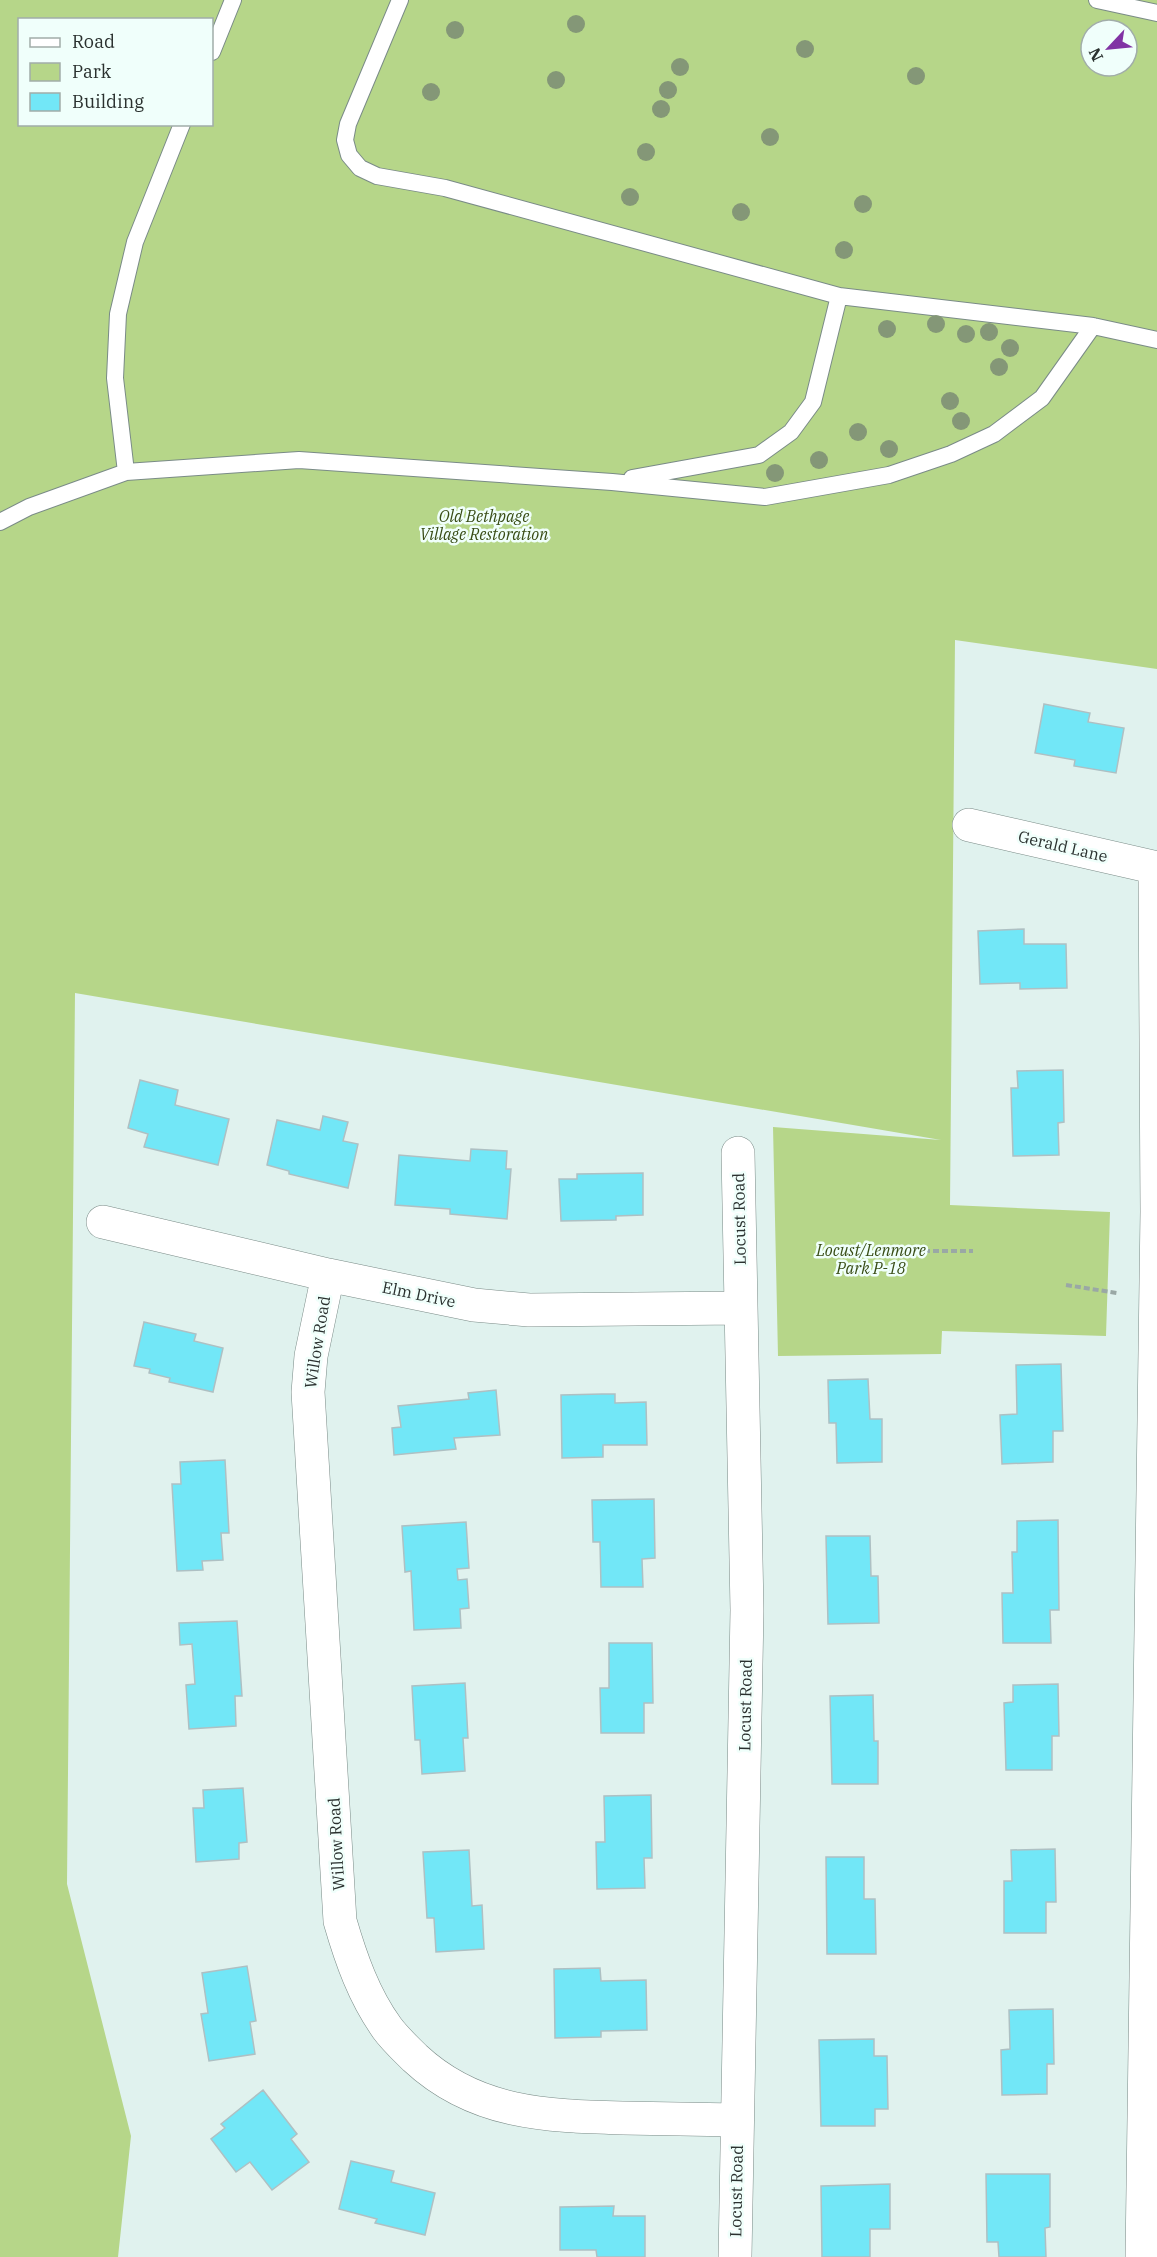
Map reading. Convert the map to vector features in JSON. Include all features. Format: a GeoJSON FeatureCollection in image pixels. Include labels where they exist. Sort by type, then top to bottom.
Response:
{"type":"FeatureCollection","features":[{"type":"Feature","properties":{"kind":"street","name":"Gerald Lane"},"geometry":{"type":"LineString","coordinates":[[969,825],[1156,868]]}},
{"type":"Feature","properties":{"kind":"street"},"geometry":{"type":"LineString","coordinates":[[1142,2257],[1157,1212],[1156,868]]}},
{"type":"Feature","properties":{"kind":"street","name":"Locust Road"},"geometry":{"type":"LineString","coordinates":[[735,2257],[747,1610],[738,1153]]}},
{"type":"Feature","properties":{"kind":"street","name":"Elm Drive"},"geometry":{"type":"LineString","coordinates":[[103,1222],[328,1275],[474,1305],[529,1310],[741,1308]]}},
{"type":"Feature","properties":{"kind":"street","name":"Willow Road"},"geometry":{"type":"LineString","coordinates":[[328,1275],[311,1356],[308,1392],[340,1921],[353,1965],[370,2000],[388,2029],[427,2069],[452,2086],[476,2098],[545,2115],[737,2120]]}},
{"type":"Feature","properties":{"kind":"lane"},"geometry":{"type":"LineString","coordinates":[[213,49],[232,0]]}},
{"type":"Feature","properties":{"kind":"lane"},"geometry":{"type":"LineString","coordinates":[[400,0],[348,124],[345,140],[350,155],[360,168],[377,176],[445,188],[839,296],[1093,326],[1157,340]]}},
{"type":"Feature","properties":{"kind":"lane"},"geometry":{"type":"LineString","coordinates":[[1097,0],[1157,13]]}},
{"type":"Feature","properties":{"kind":"lane"},"geometry":{"type":"LineString","coordinates":[[126,472],[115,378],[118,314],[135,242],[181,126]]}},
{"type":"Feature","properties":{"kind":"lane"},"geometry":{"type":"LineString","coordinates":[[612,482],[759,455],[791,432],[813,402],[839,296]]}},
{"type":"Feature","properties":{"kind":"lane"},"geometry":{"type":"LineString","coordinates":[[0,522],[29,507],[126,472],[299,460],[612,482],[765,497],[889,475],[951,454],[994,434],[1042,398],[1093,326]]}},
{"type":"Feature","properties":{"kind":"path"},"geometry":{"type":"LineString","coordinates":[[897,1251],[973,1251]]}},
{"type":"Feature","properties":{"kind":"path"},"geometry":{"type":"LineString","coordinates":[[1066,1286],[1117,1293]]}},
{"type":"Feature","properties":{"kind":"green space","name":"Old Bethpage Village Restoration"},"geometry":{"type":"Polygon","coordinates":[[[0,0],[1157,0],[1157,669],[955,640],[950,1205],[1110,1212],[1106,1336],[942,1331],[941,1354],[778,1356],[773,1127],[941,1140],[75,993],[67,1884],[131,2136],[118,2257],[0,2257],[0,0]]]}},
{"type":"Feature","properties":{"kind":"building"},"geometry":{"type":"Polygon","coordinates":[[[1044,704],[1090,713],[1088,722],[1124,728],[1116,773],[1074,766],[1075,760],[1035,753],[1044,704]]]}},
{"type":"Feature","properties":{"kind":"building"},"geometry":{"type":"Polygon","coordinates":[[[1024,929],[1024,944],[1066,944],[1067,988],[1020,989],[1020,983],[980,984],[978,931],[1024,929]]]}},
{"type":"Feature","properties":{"kind":"building"},"geometry":{"type":"Polygon","coordinates":[[[1063,1070],[1064,1122],[1058,1123],[1059,1155],[1013,1156],[1011,1088],[1018,1088],[1017,1071],[1063,1070]]]}},
{"type":"Feature","properties":{"kind":"building"},"geometry":{"type":"Polygon","coordinates":[[[140,1080],[178,1090],[175,1105],[229,1119],[218,1165],[144,1147],[148,1134],[128,1128],[140,1080]]]}},
{"type":"Feature","properties":{"kind":"building"},"geometry":{"type":"Polygon","coordinates":[[[323,1116],[348,1122],[343,1141],[358,1144],[348,1188],[289,1174],[289,1171],[267,1165],[277,1120],[320,1130],[323,1116]]]}},
{"type":"Feature","properties":{"kind":"building"},"geometry":{"type":"Polygon","coordinates":[[[471,1149],[507,1151],[506,1169],[511,1169],[507,1219],[450,1214],[450,1209],[395,1205],[399,1155],[470,1161],[471,1149]]]}},
{"type":"Feature","properties":{"kind":"building"},"geometry":{"type":"Polygon","coordinates":[[[643,1173],[643,1215],[616,1216],[616,1220],[561,1221],[559,1179],[577,1179],[577,1174],[643,1173]]]}},
{"type":"Feature","properties":{"kind":"building"},"geometry":{"type":"Polygon","coordinates":[[[144,1322],[196,1334],[194,1341],[223,1348],[213,1392],[169,1382],[170,1378],[149,1373],[150,1369],[134,1366],[144,1322]]]}},
{"type":"Feature","properties":{"kind":"building"},"geometry":{"type":"Polygon","coordinates":[[[1061,1364],[1063,1431],[1053,1431],[1053,1462],[1002,1464],[1000,1415],[1017,1414],[1016,1365],[1061,1364]]]}},
{"type":"Feature","properties":{"kind":"building"},"geometry":{"type":"Polygon","coordinates":[[[868,1379],[870,1419],[882,1419],[882,1462],[837,1463],[836,1423],[829,1423],[828,1380],[868,1379]]]}},
{"type":"Feature","properties":{"kind":"building"},"geometry":{"type":"Polygon","coordinates":[[[496,1390],[500,1435],[454,1438],[456,1449],[394,1455],[392,1428],[401,1427],[398,1406],[469,1399],[468,1393],[496,1390]]]}},
{"type":"Feature","properties":{"kind":"building"},"geometry":{"type":"Polygon","coordinates":[[[615,1394],[615,1403],[646,1402],[647,1445],[603,1445],[603,1457],[562,1458],[561,1395],[615,1394]]]}},
{"type":"Feature","properties":{"kind":"building"},"geometry":{"type":"Polygon","coordinates":[[[225,1460],[229,1533],[221,1533],[223,1560],[202,1561],[203,1570],[177,1571],[172,1484],[181,1484],[180,1462],[225,1460]]]}},
{"type":"Feature","properties":{"kind":"building"},"geometry":{"type":"Polygon","coordinates":[[[654,1499],[655,1558],[642,1559],[643,1587],[601,1587],[600,1542],[593,1542],[592,1500],[654,1499]]]}},
{"type":"Feature","properties":{"kind":"building"},"geometry":{"type":"Polygon","coordinates":[[[1058,1520],[1059,1610],[1050,1610],[1051,1643],[1003,1643],[1002,1593],[1013,1593],[1012,1552],[1017,1552],[1017,1521],[1058,1520]]]}},
{"type":"Feature","properties":{"kind":"building"},"geometry":{"type":"Polygon","coordinates":[[[466,1522],[469,1568],[457,1569],[458,1580],[467,1579],[469,1608],[460,1609],[461,1628],[414,1630],[411,1571],[405,1572],[402,1526],[466,1522]]]}},
{"type":"Feature","properties":{"kind":"building"},"geometry":{"type":"Polygon","coordinates":[[[826,1536],[870,1536],[871,1576],[878,1576],[879,1623],[828,1624],[826,1536]]]}},
{"type":"Feature","properties":{"kind":"building"},"geometry":{"type":"Polygon","coordinates":[[[237,1621],[242,1696],[235,1696],[236,1726],[189,1729],[186,1685],[195,1684],[192,1644],[180,1645],[179,1623],[237,1621]]]}},
{"type":"Feature","properties":{"kind":"building"},"geometry":{"type":"Polygon","coordinates":[[[609,1643],[652,1643],[653,1703],[644,1703],[644,1733],[601,1733],[600,1688],[609,1688],[609,1643]]]}},
{"type":"Feature","properties":{"kind":"building"},"geometry":{"type":"Polygon","coordinates":[[[465,1683],[468,1738],[463,1738],[465,1771],[422,1774],[420,1740],[415,1740],[412,1686],[465,1683]]]}},
{"type":"Feature","properties":{"kind":"building"},"geometry":{"type":"Polygon","coordinates":[[[1058,1684],[1059,1736],[1052,1736],[1052,1770],[1006,1770],[1004,1703],[1013,1702],[1013,1685],[1058,1684]]]}},
{"type":"Feature","properties":{"kind":"building"},"geometry":{"type":"Polygon","coordinates":[[[873,1695],[874,1741],[878,1741],[878,1784],[832,1784],[830,1696],[873,1695]]]}},
{"type":"Feature","properties":{"kind":"building"},"geometry":{"type":"Polygon","coordinates":[[[243,1788],[247,1842],[239,1843],[239,1859],[196,1862],[193,1808],[204,1808],[203,1790],[243,1788]]]}},
{"type":"Feature","properties":{"kind":"building"},"geometry":{"type":"Polygon","coordinates":[[[651,1795],[652,1858],[644,1858],[645,1888],[597,1889],[596,1842],[605,1842],[604,1796],[651,1795]]]}},
{"type":"Feature","properties":{"kind":"building"},"geometry":{"type":"Polygon","coordinates":[[[1055,1849],[1056,1902],[1046,1902],[1046,1933],[1004,1933],[1004,1881],[1012,1881],[1011,1850],[1055,1849]]]}},
{"type":"Feature","properties":{"kind":"building"},"geometry":{"type":"Polygon","coordinates":[[[469,1850],[472,1906],[482,1905],[484,1949],[436,1952],[434,1918],[427,1918],[423,1852],[469,1850]]]}},
{"type":"Feature","properties":{"kind":"building"},"geometry":{"type":"Polygon","coordinates":[[[826,1857],[864,1857],[864,1899],[875,1899],[876,1954],[827,1954],[826,1857]]]}},
{"type":"Feature","properties":{"kind":"building"},"geometry":{"type":"Polygon","coordinates":[[[247,1966],[256,2021],[250,2022],[255,2054],[209,2061],[201,2014],[208,2013],[202,1973],[247,1966]]]}},
{"type":"Feature","properties":{"kind":"building"},"geometry":{"type":"Polygon","coordinates":[[[600,1968],[601,1981],[646,1980],[647,2030],[601,2031],[601,2037],[555,2038],[554,1969],[600,1968]]]}},
{"type":"Feature","properties":{"kind":"building"},"geometry":{"type":"Polygon","coordinates":[[[1053,2009],[1054,2064],[1047,2064],[1047,2094],[1002,2095],[1001,2050],[1010,2049],[1009,2010],[1053,2009]]]}},
{"type":"Feature","properties":{"kind":"building"},"geometry":{"type":"Polygon","coordinates":[[[874,2039],[874,2056],[887,2056],[888,2109],[875,2109],[875,2126],[821,2126],[819,2040],[874,2039]]]}},
{"type":"Feature","properties":{"kind":"building"},"geometry":{"type":"Polygon","coordinates":[[[263,2090],[297,2134],[291,2139],[309,2162],[272,2190],[250,2162],[236,2172],[211,2139],[225,2128],[221,2124],[263,2090]]]}},
{"type":"Feature","properties":{"kind":"building"},"geometry":{"type":"Polygon","coordinates":[[[351,2161],[394,2171],[391,2182],[435,2193],[425,2235],[375,2223],[377,2219],[339,2209],[351,2161]]]}},
{"type":"Feature","properties":{"kind":"building"},"geometry":{"type":"Polygon","coordinates":[[[986,2174],[1050,2174],[1050,2227],[1045,2228],[1046,2257],[999,2257],[998,2242],[987,2242],[986,2174]]]}},
{"type":"Feature","properties":{"kind":"building"},"geometry":{"type":"Polygon","coordinates":[[[890,2184],[890,2229],[870,2229],[870,2257],[822,2257],[821,2186],[890,2184]]]}},
{"type":"Feature","properties":{"kind":"building"},"geometry":{"type":"Polygon","coordinates":[[[614,2206],[613,2216],[645,2216],[645,2257],[597,2257],[596,2250],[560,2250],[560,2207],[614,2206]]]}},
{"type":"Feature","properties":{"kind":"park label","name":"Locust/Lenmore Park P-18"},"geometry":{"type":"Point","coordinates":[871,1259]}}]}
